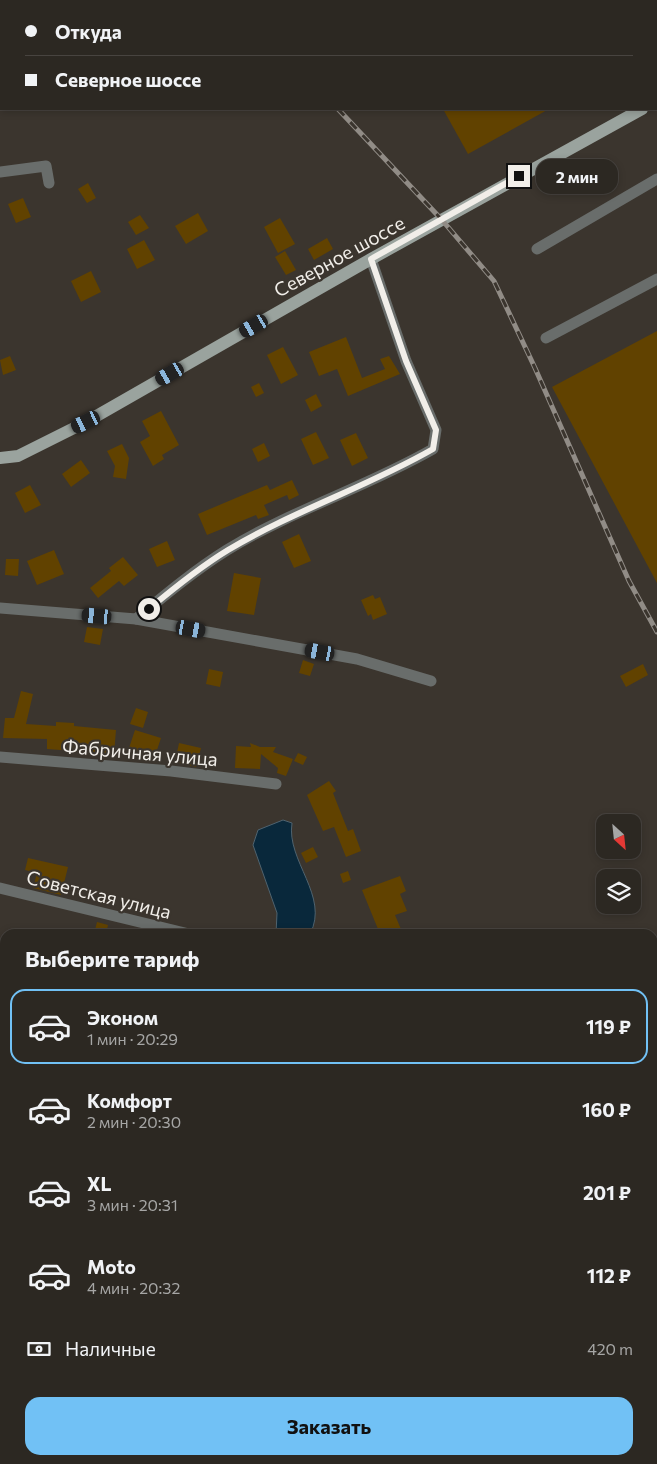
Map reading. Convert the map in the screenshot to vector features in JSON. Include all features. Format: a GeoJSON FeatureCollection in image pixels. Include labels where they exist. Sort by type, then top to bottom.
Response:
{"type":"FeatureCollection","features":[{"type":"Feature","properties":{"kind":"main road","name":"Северное шоссе"},"geometry":{"type":"LineString","coordinates":[[0,458],[18,456],[86,422],[371,259],[640,110]]}},
{"type":"Feature","properties":{"kind":"street"},"geometry":{"type":"LineString","coordinates":[[0,172],[46,166],[49,183]]}},
{"type":"Feature","properties":{"kind":"street"},"geometry":{"type":"LineString","coordinates":[[537,249],[657,179]]}},
{"type":"Feature","properties":{"kind":"street"},"geometry":{"type":"LineString","coordinates":[[136,620],[174,588],[227,550],[276,524],[410,462],[433,449],[436,430],[406,361],[371,259]]}},
{"type":"Feature","properties":{"kind":"street"},"geometry":{"type":"LineString","coordinates":[[546,338],[657,278]]}},
{"type":"Feature","properties":{"kind":"street"},"geometry":{"type":"LineString","coordinates":[[0,608],[136,620],[356,659],[431,681]]}},
{"type":"Feature","properties":{"kind":"street","name":"Фабричная улица"},"geometry":{"type":"LineString","coordinates":[[0,757],[171,771],[276,784]]}},
{"type":"Feature","properties":{"kind":"street","name":"Советская улица"},"geometry":{"type":"LineString","coordinates":[[0,888],[169,929]]}},
{"type":"Feature","properties":{"kind":"water"},"geometry":{"type":"Polygon","coordinates":[[[283,820],[292,823],[295,851],[312,892],[315,906],[315,920],[312,929],[276,929],[277,913],[253,845],[258,830],[283,820]]]}},
{"type":"Feature","properties":{"kind":"building"},"geometry":{"type":"Polygon","coordinates":[[[444,110],[547,110],[468,154],[444,110]]]}},
{"type":"Feature","properties":{"kind":"building"},"geometry":{"type":"Polygon","coordinates":[[[88,183],[96,198],[87,203],[78,189],[88,183]]]}},
{"type":"Feature","properties":{"kind":"building"},"geometry":{"type":"Polygon","coordinates":[[[23,198],[31,217],[16,223],[8,204],[23,198]]]}},
{"type":"Feature","properties":{"kind":"building"},"geometry":{"type":"Polygon","coordinates":[[[198,213],[208,231],[186,244],[175,226],[198,213]]]}},
{"type":"Feature","properties":{"kind":"building"},"geometry":{"type":"Polygon","coordinates":[[[140,215],[149,228],[136,235],[128,222],[140,215]]]}},
{"type":"Feature","properties":{"kind":"building"},"geometry":{"type":"Polygon","coordinates":[[[280,218],[295,244],[278,253],[264,227],[280,218]]]}},
{"type":"Feature","properties":{"kind":"building"},"geometry":{"type":"Polygon","coordinates":[[[327,238],[333,249],[314,260],[308,249],[327,238]]]}},
{"type":"Feature","properties":{"kind":"building"},"geometry":{"type":"Polygon","coordinates":[[[144,240],[155,260],[137,269],[127,249],[144,240]]]}},
{"type":"Feature","properties":{"kind":"building"},"geometry":{"type":"Polygon","coordinates":[[[285,251],[296,270],[286,275],[275,257],[285,251]]]}},
{"type":"Feature","properties":{"kind":"building"},"geometry":{"type":"Polygon","coordinates":[[[91,271],[101,292],[81,302],[71,281],[91,271]]]}},
{"type":"Feature","properties":{"kind":"building"},"geometry":{"type":"Polygon","coordinates":[[[657,331],[657,583],[552,387],[657,331]]]}},
{"type":"Feature","properties":{"kind":"building"},"geometry":{"type":"Polygon","coordinates":[[[346,337],[362,378],[385,369],[380,359],[389,356],[400,374],[348,396],[337,369],[319,376],[309,352],[346,337]]]}},
{"type":"Feature","properties":{"kind":"building"},"geometry":{"type":"Polygon","coordinates":[[[283,347],[298,375],[281,384],[267,355],[283,347]]]}},
{"type":"Feature","properties":{"kind":"building"},"geometry":{"type":"Polygon","coordinates":[[[10,356],[16,370],[3,375],[0,360],[10,356]]]}},
{"type":"Feature","properties":{"kind":"building"},"geometry":{"type":"Polygon","coordinates":[[[259,383],[264,393],[256,397],[251,387],[259,383]]]}},
{"type":"Feature","properties":{"kind":"building"},"geometry":{"type":"Polygon","coordinates":[[[316,394],[322,406],[311,412],[305,400],[316,394]]]}},
{"type":"Feature","properties":{"kind":"building"},"geometry":{"type":"Polygon","coordinates":[[[161,411],[179,445],[162,455],[164,459],[153,466],[140,442],[150,436],[142,421],[161,411]]]}},
{"type":"Feature","properties":{"kind":"building"},"geometry":{"type":"Polygon","coordinates":[[[316,432],[329,458],[313,465],[301,439],[316,432]]]}},
{"type":"Feature","properties":{"kind":"building"},"geometry":{"type":"Polygon","coordinates":[[[356,433],[368,458],[352,466],[340,440],[356,433]]]}},
{"type":"Feature","properties":{"kind":"building"},"geometry":{"type":"Polygon","coordinates":[[[264,443],[270,456],[258,462],[252,449],[264,443]]]}},
{"type":"Feature","properties":{"kind":"building"},"geometry":{"type":"Polygon","coordinates":[[[122,444],[129,458],[126,479],[113,477],[115,466],[107,451],[122,444]]]}},
{"type":"Feature","properties":{"kind":"building"},"geometry":{"type":"Polygon","coordinates":[[[81,460],[90,473],[71,487],[62,474],[81,460]]]}},
{"type":"Feature","properties":{"kind":"building"},"geometry":{"type":"Polygon","coordinates":[[[292,480],[299,495],[289,500],[287,495],[264,505],[269,515],[258,519],[256,515],[207,535],[198,514],[267,485],[270,490],[292,480]]]}},
{"type":"Feature","properties":{"kind":"building"},"geometry":{"type":"Polygon","coordinates":[[[30,485],[41,505],[25,513],[15,493],[30,485]]]}},
{"type":"Feature","properties":{"kind":"building"},"geometry":{"type":"Polygon","coordinates":[[[299,534],[311,561],[294,568],[282,542],[299,534]]]}},
{"type":"Feature","properties":{"kind":"building"},"geometry":{"type":"Polygon","coordinates":[[[167,541],[175,560],[157,567],[149,549],[167,541]]]}},
{"type":"Feature","properties":{"kind":"building"},"geometry":{"type":"Polygon","coordinates":[[[54,550],[64,574],[37,585],[27,561],[54,550]]]}},
{"type":"Feature","properties":{"kind":"building"},"geometry":{"type":"Polygon","coordinates":[[[123,557],[138,575],[124,586],[119,581],[98,598],[90,588],[111,571],[109,568],[123,557]]]}},
{"type":"Feature","properties":{"kind":"building"},"geometry":{"type":"Polygon","coordinates":[[[6,559],[19,559],[18,576],[5,575],[6,559]]]}},
{"type":"Feature","properties":{"kind":"building"},"geometry":{"type":"Polygon","coordinates":[[[234,573],[261,578],[254,615],[227,611],[234,573]]]}},
{"type":"Feature","properties":{"kind":"building"},"geometry":{"type":"Polygon","coordinates":[[[373,595],[375,599],[380,597],[387,614],[373,620],[371,614],[368,616],[361,600],[373,595]]]}},
{"type":"Feature","properties":{"kind":"building"},"geometry":{"type":"Polygon","coordinates":[[[87,627],[103,629],[100,645],[84,642],[87,627]]]}},
{"type":"Feature","properties":{"kind":"building"},"geometry":{"type":"Polygon","coordinates":[[[303,660],[314,664],[310,676],[299,673],[303,660]]]}},
{"type":"Feature","properties":{"kind":"building"},"geometry":{"type":"Polygon","coordinates":[[[643,664],[648,675],[626,687],[620,676],[643,664]]]}},
{"type":"Feature","properties":{"kind":"building"},"geometry":{"type":"Polygon","coordinates":[[[209,669],[223,672],[220,687],[206,684],[209,669]]]}},
{"type":"Feature","properties":{"kind":"building"},"geometry":{"type":"Polygon","coordinates":[[[21,691],[33,694],[26,724],[56,726],[56,722],[74,723],[74,726],[116,730],[114,754],[47,749],[47,739],[3,738],[5,718],[14,718],[21,691]]]}},
{"type":"Feature","properties":{"kind":"building"},"geometry":{"type":"Polygon","coordinates":[[[136,708],[148,712],[143,728],[130,724],[136,708]]]}},
{"type":"Feature","properties":{"kind":"building"},"geometry":{"type":"Polygon","coordinates":[[[135,730],[161,738],[153,762],[127,754],[135,730]]]}},
{"type":"Feature","properties":{"kind":"building"},"geometry":{"type":"Polygon","coordinates":[[[179,743],[201,748],[196,767],[175,762],[179,743]]]}},
{"type":"Feature","properties":{"kind":"building"},"geometry":{"type":"Polygon","coordinates":[[[250,743],[260,747],[276,747],[273,752],[293,759],[286,776],[277,773],[278,768],[261,754],[260,769],[235,768],[236,746],[251,747],[250,743]]]}},
{"type":"Feature","properties":{"kind":"building"},"geometry":{"type":"Polygon","coordinates":[[[298,753],[307,757],[303,765],[294,761],[298,753]]]}},
{"type":"Feature","properties":{"kind":"building"},"geometry":{"type":"Polygon","coordinates":[[[329,781],[336,791],[333,793],[348,831],[353,829],[361,851],[346,857],[334,827],[323,831],[307,795],[329,781]]]}},
{"type":"Feature","properties":{"kind":"building"},"geometry":{"type":"Polygon","coordinates":[[[313,847],[318,857],[306,863],[301,853],[313,847]]]}},
{"type":"Feature","properties":{"kind":"building"},"geometry":{"type":"Polygon","coordinates":[[[28,858],[68,867],[61,895],[33,888],[37,873],[25,870],[28,858]]]}},
{"type":"Feature","properties":{"kind":"building"},"geometry":{"type":"Polygon","coordinates":[[[348,871],[351,880],[343,883],[340,874],[348,871]]]}},
{"type":"Feature","properties":{"kind":"building"},"geometry":{"type":"Polygon","coordinates":[[[400,876],[406,891],[400,894],[407,911],[395,915],[401,929],[378,929],[362,890],[400,876]]]}},
{"type":"Feature","properties":{"kind":"building"},"geometry":{"type":"Polygon","coordinates":[[[97,922],[108,925],[107,929],[95,929],[97,922]]]}},
{"type":"Feature","properties":{"kind":"railway"},"geometry":{"type":"LineString","coordinates":[[339,110],[442,220],[494,281],[535,368],[629,581],[657,632]]}},
{"type":"Feature","properties":{"kind":"route"},"geometry":{"type":"LineString","coordinates":[[149,609],[174,588],[227,550],[276,524],[410,462],[433,449],[436,430],[406,361],[371,259],[519,176]]}}]}
